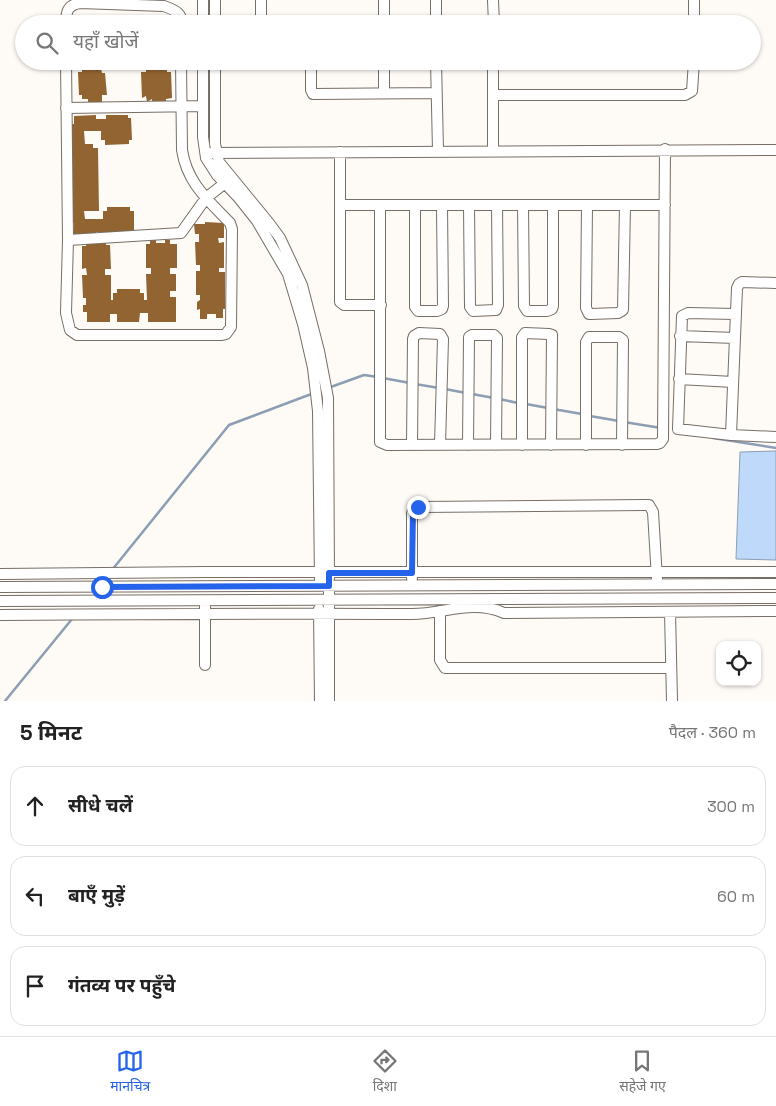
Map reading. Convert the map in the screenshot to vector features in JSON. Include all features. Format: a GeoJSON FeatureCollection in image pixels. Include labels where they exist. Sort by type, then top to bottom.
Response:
{"type":"FeatureCollection","features":[{"type":"Feature","properties":{"kind":"street"},"geometry":{"type":"LineString","coordinates":[[203,0],[203,15]]}},
{"type":"Feature","properties":{"kind":"street"},"geometry":{"type":"LineString","coordinates":[[215,0],[215,15]]}},
{"type":"Feature","properties":{"kind":"street"},"geometry":{"type":"LineString","coordinates":[[261,0],[261,15]]}},
{"type":"Feature","properties":{"kind":"street"},"geometry":{"type":"LineString","coordinates":[[384,0],[384,15]]}},
{"type":"Feature","properties":{"kind":"street"},"geometry":{"type":"LineString","coordinates":[[436,0],[436,15]]}},
{"type":"Feature","properties":{"kind":"street"},"geometry":{"type":"LineString","coordinates":[[494,0],[494,15]]}},
{"type":"Feature","properties":{"kind":"street"},"geometry":{"type":"LineString","coordinates":[[694,0],[694,15]]}},
{"type":"Feature","properties":{"kind":"street"},"geometry":{"type":"LineString","coordinates":[[66,15],[69,7],[74,4],[80,4],[164,6],[177,11],[180,15]]}},
{"type":"Feature","properties":{"kind":"street"},"geometry":{"type":"LineString","coordinates":[[66,70],[68,240],[66,313],[68,327],[76,335],[226,334],[231,327],[232,229],[230,223],[191,180],[183,158],[181,70]]}},
{"type":"Feature","properties":{"kind":"street"},"geometry":{"type":"LineString","coordinates":[[203,70],[203,137],[205,153],[215,172],[257,221],[288,274],[303,324],[313,368],[321,390]]}},
{"type":"Feature","properties":{"kind":"street"},"geometry":{"type":"LineString","coordinates":[[215,70],[216,154],[221,166],[273,228],[301,281],[319,351],[324,573],[320,701]]}},
{"type":"Feature","properties":{"kind":"street"},"geometry":{"type":"LineString","coordinates":[[311,70],[311,90],[313,94],[436,93]]}},
{"type":"Feature","properties":{"kind":"street"},"geometry":{"type":"LineString","coordinates":[[384,70],[384,93]]}},
{"type":"Feature","properties":{"kind":"street"},"geometry":{"type":"LineString","coordinates":[[436,70],[438,151]]}},
{"type":"Feature","properties":{"kind":"street"},"geometry":{"type":"LineString","coordinates":[[494,70],[494,151]]}},
{"type":"Feature","properties":{"kind":"street"},"geometry":{"type":"LineString","coordinates":[[494,95],[685,95],[692,91],[693,70]]}},
{"type":"Feature","properties":{"kind":"street"},"geometry":{"type":"LineString","coordinates":[[66,108],[203,106]]}},
{"type":"Feature","properties":{"kind":"street"},"geometry":{"type":"LineString","coordinates":[[205,153],[665,149],[776,150]]}},
{"type":"Feature","properties":{"kind":"street"},"geometry":{"type":"LineString","coordinates":[[380,205],[380,442],[387,445],[657,444],[663,439],[665,149]]}},
{"type":"Feature","properties":{"kind":"street"},"geometry":{"type":"LineString","coordinates":[[340,152],[340,302],[344,305],[381,305]]}},
{"type":"Feature","properties":{"kind":"street"},"geometry":{"type":"LineString","coordinates":[[68,240],[182,233],[206,198],[225,183]]}},
{"type":"Feature","properties":{"kind":"street"},"geometry":{"type":"LineString","coordinates":[[341,205],[665,205]]}},
{"type":"Feature","properties":{"kind":"street"},"geometry":{"type":"LineString","coordinates":[[415,205],[415,307],[418,311],[437,311],[443,306],[442,205]]}},
{"type":"Feature","properties":{"kind":"street"},"geometry":{"type":"LineString","coordinates":[[469,205],[470,307],[472,311],[493,311],[496,310],[498,305],[497,205]]}},
{"type":"Feature","properties":{"kind":"street"},"geometry":{"type":"LineString","coordinates":[[523,205],[524,306],[527,311],[547,311],[552,309],[553,306],[553,205]]}},
{"type":"Feature","properties":{"kind":"street"},"geometry":{"type":"LineString","coordinates":[[587,205],[586,308],[588,314],[591,314],[618,313],[623,310],[625,205]]}},
{"type":"Feature","properties":{"kind":"street"},"geometry":{"type":"LineString","coordinates":[[731,435],[739,284],[745,281],[776,283]]}},
{"type":"Feature","properties":{"kind":"street"},"geometry":{"type":"LineString","coordinates":[[736,314],[685,314],[681,318],[678,429],[731,435],[776,437]]}},
{"type":"Feature","properties":{"kind":"street"},"geometry":{"type":"LineString","coordinates":[[412,445],[413,339],[419,333],[440,334],[443,339],[440,445]]}},
{"type":"Feature","properties":{"kind":"street"},"geometry":{"type":"LineString","coordinates":[[522,445],[522,337],[524,334],[533,333],[549,334],[552,336],[551,445]]}},
{"type":"Feature","properties":{"kind":"street"},"geometry":{"type":"LineString","coordinates":[[468,445],[469,336],[472,335],[494,335],[497,338],[496,445]]}},
{"type":"Feature","properties":{"kind":"street"},"geometry":{"type":"LineString","coordinates":[[680,336],[735,338]]}},
{"type":"Feature","properties":{"kind":"street"},"geometry":{"type":"LineString","coordinates":[[586,445],[586,342],[589,337],[619,337],[623,340],[622,445]]}},
{"type":"Feature","properties":{"kind":"street"},"geometry":{"type":"LineString","coordinates":[[679,379],[733,382]]}},
{"type":"Feature","properties":{"kind":"street"},"geometry":{"type":"LineString","coordinates":[[412,586],[413,510],[418,507],[644,504],[649,505],[653,512],[657,585]]}},
{"type":"Feature","properties":{"kind":"street"},"geometry":{"type":"LineString","coordinates":[[0,574],[776,572]]}},
{"type":"Feature","properties":{"kind":"street"},"geometry":{"type":"LineString","coordinates":[[0,587],[776,584]]}},
{"type":"Feature","properties":{"kind":"street"},"geometry":{"type":"LineString","coordinates":[[0,601],[776,598]]}},
{"type":"Feature","properties":{"kind":"street"},"geometry":{"type":"LineString","coordinates":[[205,600],[205,665]]}},
{"type":"Feature","properties":{"kind":"street"},"geometry":{"type":"LineString","coordinates":[[0,615],[205,613],[421,614],[457,607],[487,607],[504,613],[776,611]]}},
{"type":"Feature","properties":{"kind":"street"},"geometry":{"type":"LineString","coordinates":[[440,611],[440,660],[445,668],[671,668]]}},
{"type":"Feature","properties":{"kind":"street"},"geometry":{"type":"LineString","coordinates":[[670,612],[672,701]]}},
{"type":"Feature","properties":{"kind":"street"},"geometry":{"type":"LineString","coordinates":[[324,614],[329,701]]}},
{"type":"Feature","properties":{"kind":"water"},"geometry":{"type":"Polygon","coordinates":[[[776,451],[776,560],[736,559],[740,452],[776,451]]]}},
{"type":"Feature","properties":{"kind":"building"},"geometry":{"type":"Polygon","coordinates":[[[82,70],[101,70],[102,73],[105,73],[107,95],[102,95],[102,103],[88,104],[88,99],[82,99],[82,95],[79,95],[78,72],[82,72],[82,70]]]}},
{"type":"Feature","properties":{"kind":"building"},"geometry":{"type":"Polygon","coordinates":[[[146,70],[167,70],[167,72],[171,72],[172,98],[166,99],[166,103],[152,104],[152,99],[147,102],[146,96],[142,98],[141,72],[146,72],[146,70]]]}},
{"type":"Feature","properties":{"kind":"building"},"geometry":{"type":"Polygon","coordinates":[[[96,115],[96,119],[106,119],[106,115],[128,115],[128,118],[131,118],[132,140],[129,140],[129,144],[105,145],[105,140],[101,140],[101,131],[84,131],[85,144],[93,144],[93,148],[98,148],[99,211],[84,211],[85,219],[103,219],[103,211],[107,211],[107,207],[130,207],[130,211],[134,211],[134,235],[105,236],[105,232],[96,232],[96,237],[69,237],[69,232],[74,231],[74,223],[69,223],[69,207],[73,207],[73,200],[69,200],[69,178],[73,178],[73,171],[69,171],[69,148],[72,148],[72,141],[69,141],[69,124],[74,124],[74,116],[96,115]]]}},
{"type":"Feature","properties":{"kind":"building"},"geometry":{"type":"Polygon","coordinates":[[[205,222],[224,223],[224,238],[218,238],[219,243],[224,242],[224,268],[219,268],[219,272],[225,272],[225,309],[223,309],[223,318],[216,318],[216,314],[207,314],[207,319],[200,319],[200,309],[197,310],[197,302],[200,300],[200,295],[196,295],[196,271],[200,271],[200,265],[196,265],[195,242],[199,242],[199,234],[195,234],[194,224],[205,224],[205,222]]]}},
{"type":"Feature","properties":{"kind":"building"},"geometry":{"type":"Polygon","coordinates":[[[150,240],[156,240],[156,243],[165,243],[165,240],[170,240],[170,244],[177,244],[177,268],[170,268],[170,274],[176,274],[176,291],[170,291],[170,297],[176,297],[176,322],[148,322],[148,313],[140,313],[139,322],[117,322],[117,314],[110,314],[110,322],[87,322],[87,312],[83,312],[86,298],[83,298],[82,275],[87,275],[86,268],[82,269],[82,246],[86,246],[86,241],[106,241],[106,245],[110,245],[111,269],[105,269],[105,275],[111,275],[111,300],[113,300],[113,293],[117,293],[117,289],[140,289],[140,293],[144,293],[144,300],[147,300],[146,274],[151,274],[151,268],[146,268],[146,244],[150,244],[150,240]]]}},
{"type":"Feature","properties":{"kind":"waterway"},"geometry":{"type":"LineString","coordinates":[[328,388],[364,375],[378,377]]}},
{"type":"Feature","properties":{"kind":"waterway"},"geometry":{"type":"LineString","coordinates":[[383,378],[410,383]]}},
{"type":"Feature","properties":{"kind":"waterway"},"geometry":{"type":"LineString","coordinates":[[415,384],[439,388]]}},
{"type":"Feature","properties":{"kind":"waterway"},"geometry":{"type":"LineString","coordinates":[[445,389],[466,393]]}},
{"type":"Feature","properties":{"kind":"waterway"},"geometry":{"type":"LineString","coordinates":[[112,570],[229,425],[314,393]]}},
{"type":"Feature","properties":{"kind":"waterway"},"geometry":{"type":"LineString","coordinates":[[472,394],[494,398]]}},
{"type":"Feature","properties":{"kind":"waterway"},"geometry":{"type":"LineString","coordinates":[[499,399],[518,403]]}},
{"type":"Feature","properties":{"kind":"waterway"},"geometry":{"type":"LineString","coordinates":[[526,404],[548,408]]}},
{"type":"Feature","properties":{"kind":"waterway"},"geometry":{"type":"LineString","coordinates":[[553,409],[582,414]]}},
{"type":"Feature","properties":{"kind":"waterway"},"geometry":{"type":"LineString","coordinates":[[590,416],[619,421]]}},
{"type":"Feature","properties":{"kind":"waterway"},"geometry":{"type":"LineString","coordinates":[[624,422],[661,428]]}},
{"type":"Feature","properties":{"kind":"waterway"},"geometry":{"type":"LineString","coordinates":[[713,438],[776,448]]}},
{"type":"Feature","properties":{"kind":"waterway"},"geometry":{"type":"LineString","coordinates":[[5,701],[72,619]]}},
{"type":"Feature","properties":{"kind":"route"},"geometry":{"type":"LineString","coordinates":[[102,587],[329,586],[329,573],[412,573],[413,510],[418,507]]}}]}
